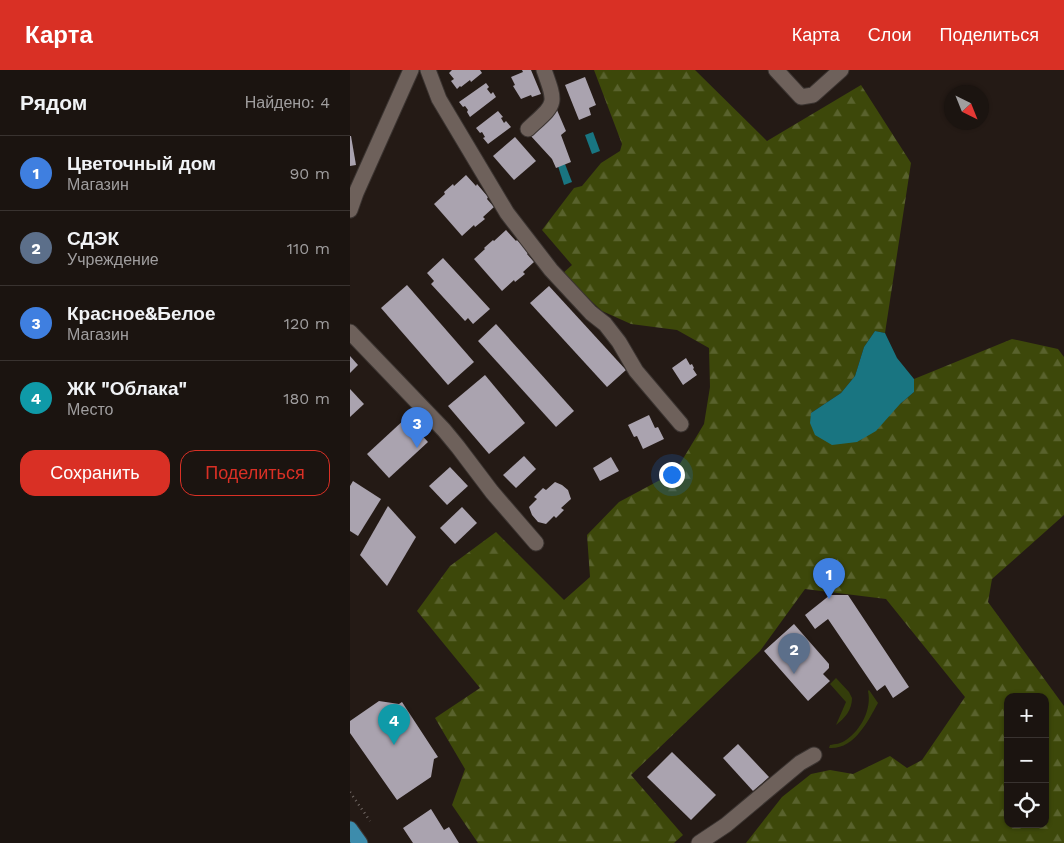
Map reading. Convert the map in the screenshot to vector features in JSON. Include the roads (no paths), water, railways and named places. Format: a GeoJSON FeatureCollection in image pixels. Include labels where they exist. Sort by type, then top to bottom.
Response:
{"type":"FeatureCollection","features":[{"type":"Feature","properties":{"kind":"main road"},"geometry":{"type":"LineString","coordinates":[[350,828],[360,843]]}},
{"type":"Feature","properties":{"kind":"street"},"geometry":{"type":"LineString","coordinates":[[350,210],[353,194],[411,70]]}},
{"type":"Feature","properties":{"kind":"street"},"geometry":{"type":"LineString","coordinates":[[428,70],[439,99],[507,213],[551,270],[591,313],[605,324],[619,342],[636,371],[681,424]]}},
{"type":"Feature","properties":{"kind":"street"},"geometry":{"type":"LineString","coordinates":[[528,129],[551,106],[552,93],[544,70]]}},
{"type":"Feature","properties":{"kind":"street"},"geometry":{"type":"LineString","coordinates":[[776,70],[801,97],[813,96],[841,70]]}},
{"type":"Feature","properties":{"kind":"street"},"geometry":{"type":"LineString","coordinates":[[350,332],[444,430],[492,492],[536,543]]}},
{"type":"Feature","properties":{"kind":"street"},"geometry":{"type":"LineString","coordinates":[[700,843],[726,825],[800,763],[814,755]]}},
{"type":"Feature","properties":{"kind":"water"},"geometry":{"type":"Polygon","coordinates":[[[593,132],[600,151],[592,154],[585,135],[593,132]]]}},
{"type":"Feature","properties":{"kind":"water"},"geometry":{"type":"Polygon","coordinates":[[[565,164],[572,182],[564,185],[558,166],[565,164]]]}},
{"type":"Feature","properties":{"kind":"water"},"geometry":{"type":"Polygon","coordinates":[[[875,331],[885,333],[897,358],[914,379],[914,392],[900,404],[876,431],[857,442],[832,445],[815,435],[810,423],[811,413],[841,393],[855,376],[864,347],[875,331]]]}},
{"type":"Feature","properties":{"kind":"place","name":"Красное&Белое"},"geometry":{"type":"Point","coordinates":[417,448]}},
{"type":"Feature","properties":{"kind":"place","name":"Цветочный дом"},"geometry":{"type":"Point","coordinates":[829,599]}},
{"type":"Feature","properties":{"kind":"place","name":"СДЭК"},"geometry":{"type":"Point","coordinates":[794,674]}},
{"type":"Feature","properties":{"kind":"place","name":"ЖК \"Облака\""},"geometry":{"type":"Point","coordinates":[394,745]}}]}
